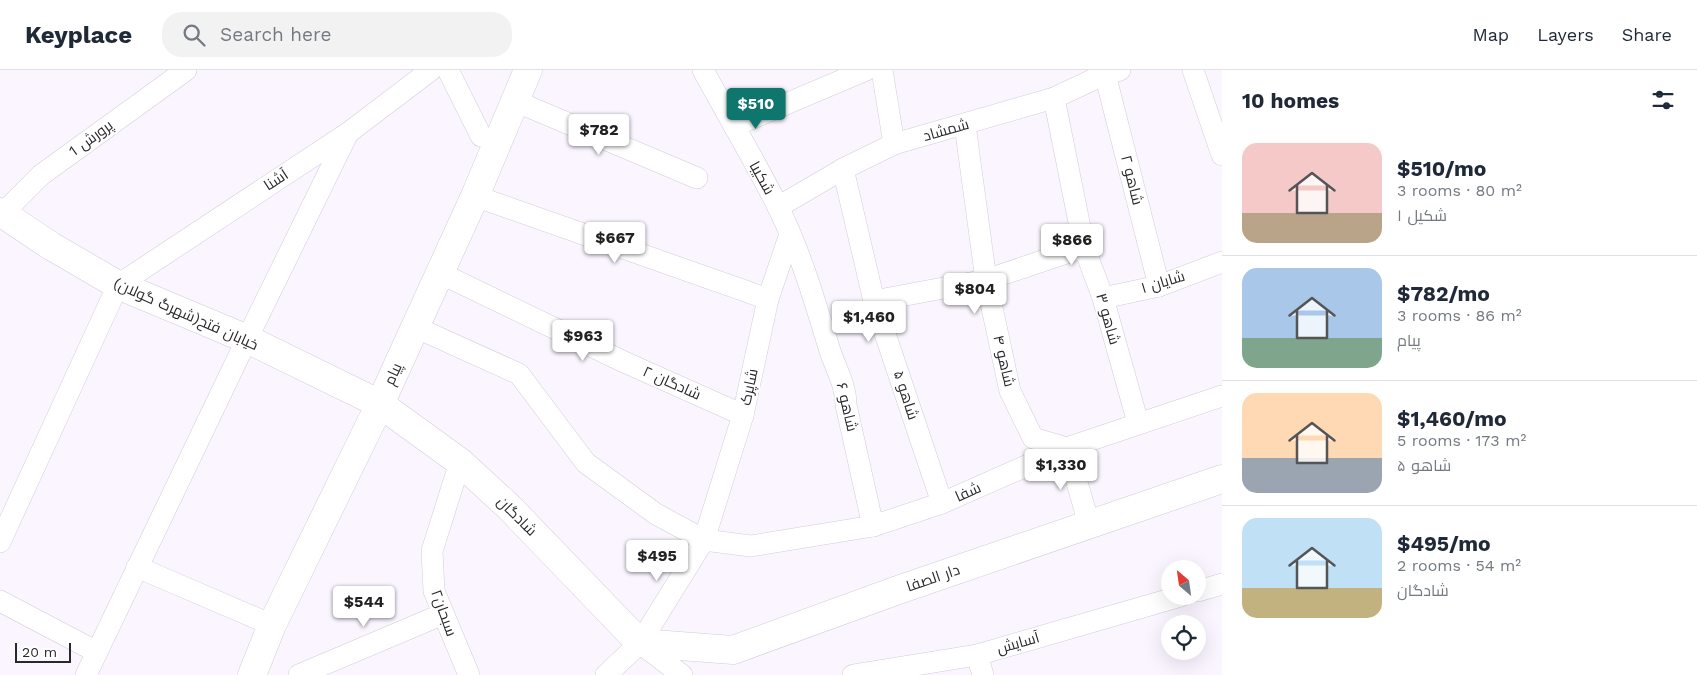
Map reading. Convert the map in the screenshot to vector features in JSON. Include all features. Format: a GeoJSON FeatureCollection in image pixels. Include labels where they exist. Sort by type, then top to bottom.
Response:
{"type":"FeatureCollection","features":[{"type":"Feature","properties":{"kind":"main road","name":"پیام"},"geometry":{"type":"LineString","coordinates":[[252,675],[272,625],[380,404],[440,273],[528,70]]}},
{"type":"Feature","properties":{"kind":"main road","name":"خیابان فتح(شهرگ گولان)"},"geometry":{"type":"LineString","coordinates":[[1,213],[51,246],[118,285],[247,339],[380,404]]}},
{"type":"Feature","properties":{"kind":"main road","name":"شادگان"},"geometry":{"type":"LineString","coordinates":[[380,404],[460,462],[509,507],[640,643]]}},
{"type":"Feature","properties":{"kind":"main road","name":"دار الصفا"},"geometry":{"type":"LineString","coordinates":[[640,643],[733,650],[898,590],[1222,479]]}},
{"type":"Feature","properties":{"kind":"street","name":"پرورش 1"},"geometry":{"type":"LineString","coordinates":[[1,213],[41,175],[186,70]]}},
{"type":"Feature","properties":{"kind":"street","name":"آشنا"},"geometry":{"type":"LineString","coordinates":[[118,285],[348,133],[431,70]]}},
{"type":"Feature","properties":{"kind":"street"},"geometry":{"type":"LineString","coordinates":[[448,70],[481,136]]}},
{"type":"Feature","properties":{"kind":"street","name":"شکیبا"},"geometry":{"type":"LineString","coordinates":[[703,70],[778,207]]}},
{"type":"Feature","properties":{"kind":"street"},"geometry":{"type":"LineString","coordinates":[[734,126],[866,70]]}},
{"type":"Feature","properties":{"kind":"street"},"geometry":{"type":"LineString","coordinates":[[882,70],[894,144]]}},
{"type":"Feature","properties":{"kind":"street"},"geometry":{"type":"LineString","coordinates":[[1192,70],[1222,155]]}},
{"type":"Feature","properties":{"kind":"street","name":"شمشاد"},"geometry":{"type":"LineString","coordinates":[[778,207],[843,169],[894,144],[1054,98],[1104,73]]}},
{"type":"Feature","properties":{"kind":"street","name":"شاهو ۲"},"geometry":{"type":"LineString","coordinates":[[1104,73],[1159,286]]}},
{"type":"Feature","properties":{"kind":"street","name":"شاهو ۳"},"geometry":{"type":"LineString","coordinates":[[1054,98],[1084,248],[1102,298],[1138,423]]}},
{"type":"Feature","properties":{"kind":"street"},"geometry":{"type":"LineString","coordinates":[[515,101],[697,178]]}},
{"type":"Feature","properties":{"kind":"street","name":"شاهو ۴"},"geometry":{"type":"LineString","coordinates":[[965,125],[986,280],[1010,391],[1032,438],[1067,448]]}},
{"type":"Feature","properties":{"kind":"street"},"geometry":{"type":"LineString","coordinates":[[86,675],[348,133]]}},
{"type":"Feature","properties":{"kind":"street","name":"شاهو ۵"},"geometry":{"type":"LineString","coordinates":[[843,169],[874,301],[942,503]]}},
{"type":"Feature","properties":{"kind":"street"},"geometry":{"type":"LineString","coordinates":[[475,196],[768,299]]}},
{"type":"Feature","properties":{"kind":"street","name":"شاهو ۶"},"geometry":{"type":"LineString","coordinates":[[778,207],[815,300],[831,353],[846,392],[846,405],[873,526]]}},
{"type":"Feature","properties":{"kind":"street","name":"شاپرک"},"geometry":{"type":"LineString","coordinates":[[606,675],[640,643],[704,540],[743,415],[768,299],[790,234]]}},
{"type":"Feature","properties":{"kind":"street"},"geometry":{"type":"LineString","coordinates":[[874,301],[986,280],[1084,248]]}},
{"type":"Feature","properties":{"kind":"street","name":"شایان ۱"},"geometry":{"type":"LineString","coordinates":[[1102,298],[1159,286],[1222,262]]}},
{"type":"Feature","properties":{"kind":"street","name":"شادگان ۲"},"geometry":{"type":"LineString","coordinates":[[440,273],[622,361],[743,415]]}},
{"type":"Feature","properties":{"kind":"street"},"geometry":{"type":"LineString","coordinates":[[0,542],[118,285]]}},
{"type":"Feature","properties":{"kind":"street"},"geometry":{"type":"LineString","coordinates":[[415,327],[519,374],[586,463],[656,514],[704,540]]}},
{"type":"Feature","properties":{"kind":"street","name":"شفا"},"geometry":{"type":"LineString","coordinates":[[704,540],[751,546],[873,526],[942,503],[1067,448],[1222,396]]}},
{"type":"Feature","properties":{"kind":"street"},"geometry":{"type":"LineString","coordinates":[[1067,448],[1089,524]]}},
{"type":"Feature","properties":{"kind":"street","name":"سبحان۲"},"geometry":{"type":"LineString","coordinates":[[460,462],[432,551],[434,590],[468,675]]}},
{"type":"Feature","properties":{"kind":"street"},"geometry":{"type":"LineString","coordinates":[[137,567],[272,625]]}},
{"type":"Feature","properties":{"kind":"street"},"geometry":{"type":"LineString","coordinates":[[1206,589],[1222,584]]}},
{"type":"Feature","properties":{"kind":"street"},"geometry":{"type":"LineString","coordinates":[[0,602],[97,652]]}},
{"type":"Feature","properties":{"kind":"street","name":"آسایش"},"geometry":{"type":"LineString","coordinates":[[853,675],[977,655],[1161,602]]}},
{"type":"Feature","properties":{"kind":"street"},"geometry":{"type":"LineString","coordinates":[[299,675],[324,670],[443,614]]}},
{"type":"Feature","properties":{"kind":"street"},"geometry":{"type":"LineString","coordinates":[[640,643],[682,675]]}},
{"type":"Feature","properties":{"kind":"street"},"geometry":{"type":"LineString","coordinates":[[977,655],[983,675]]}}]}
